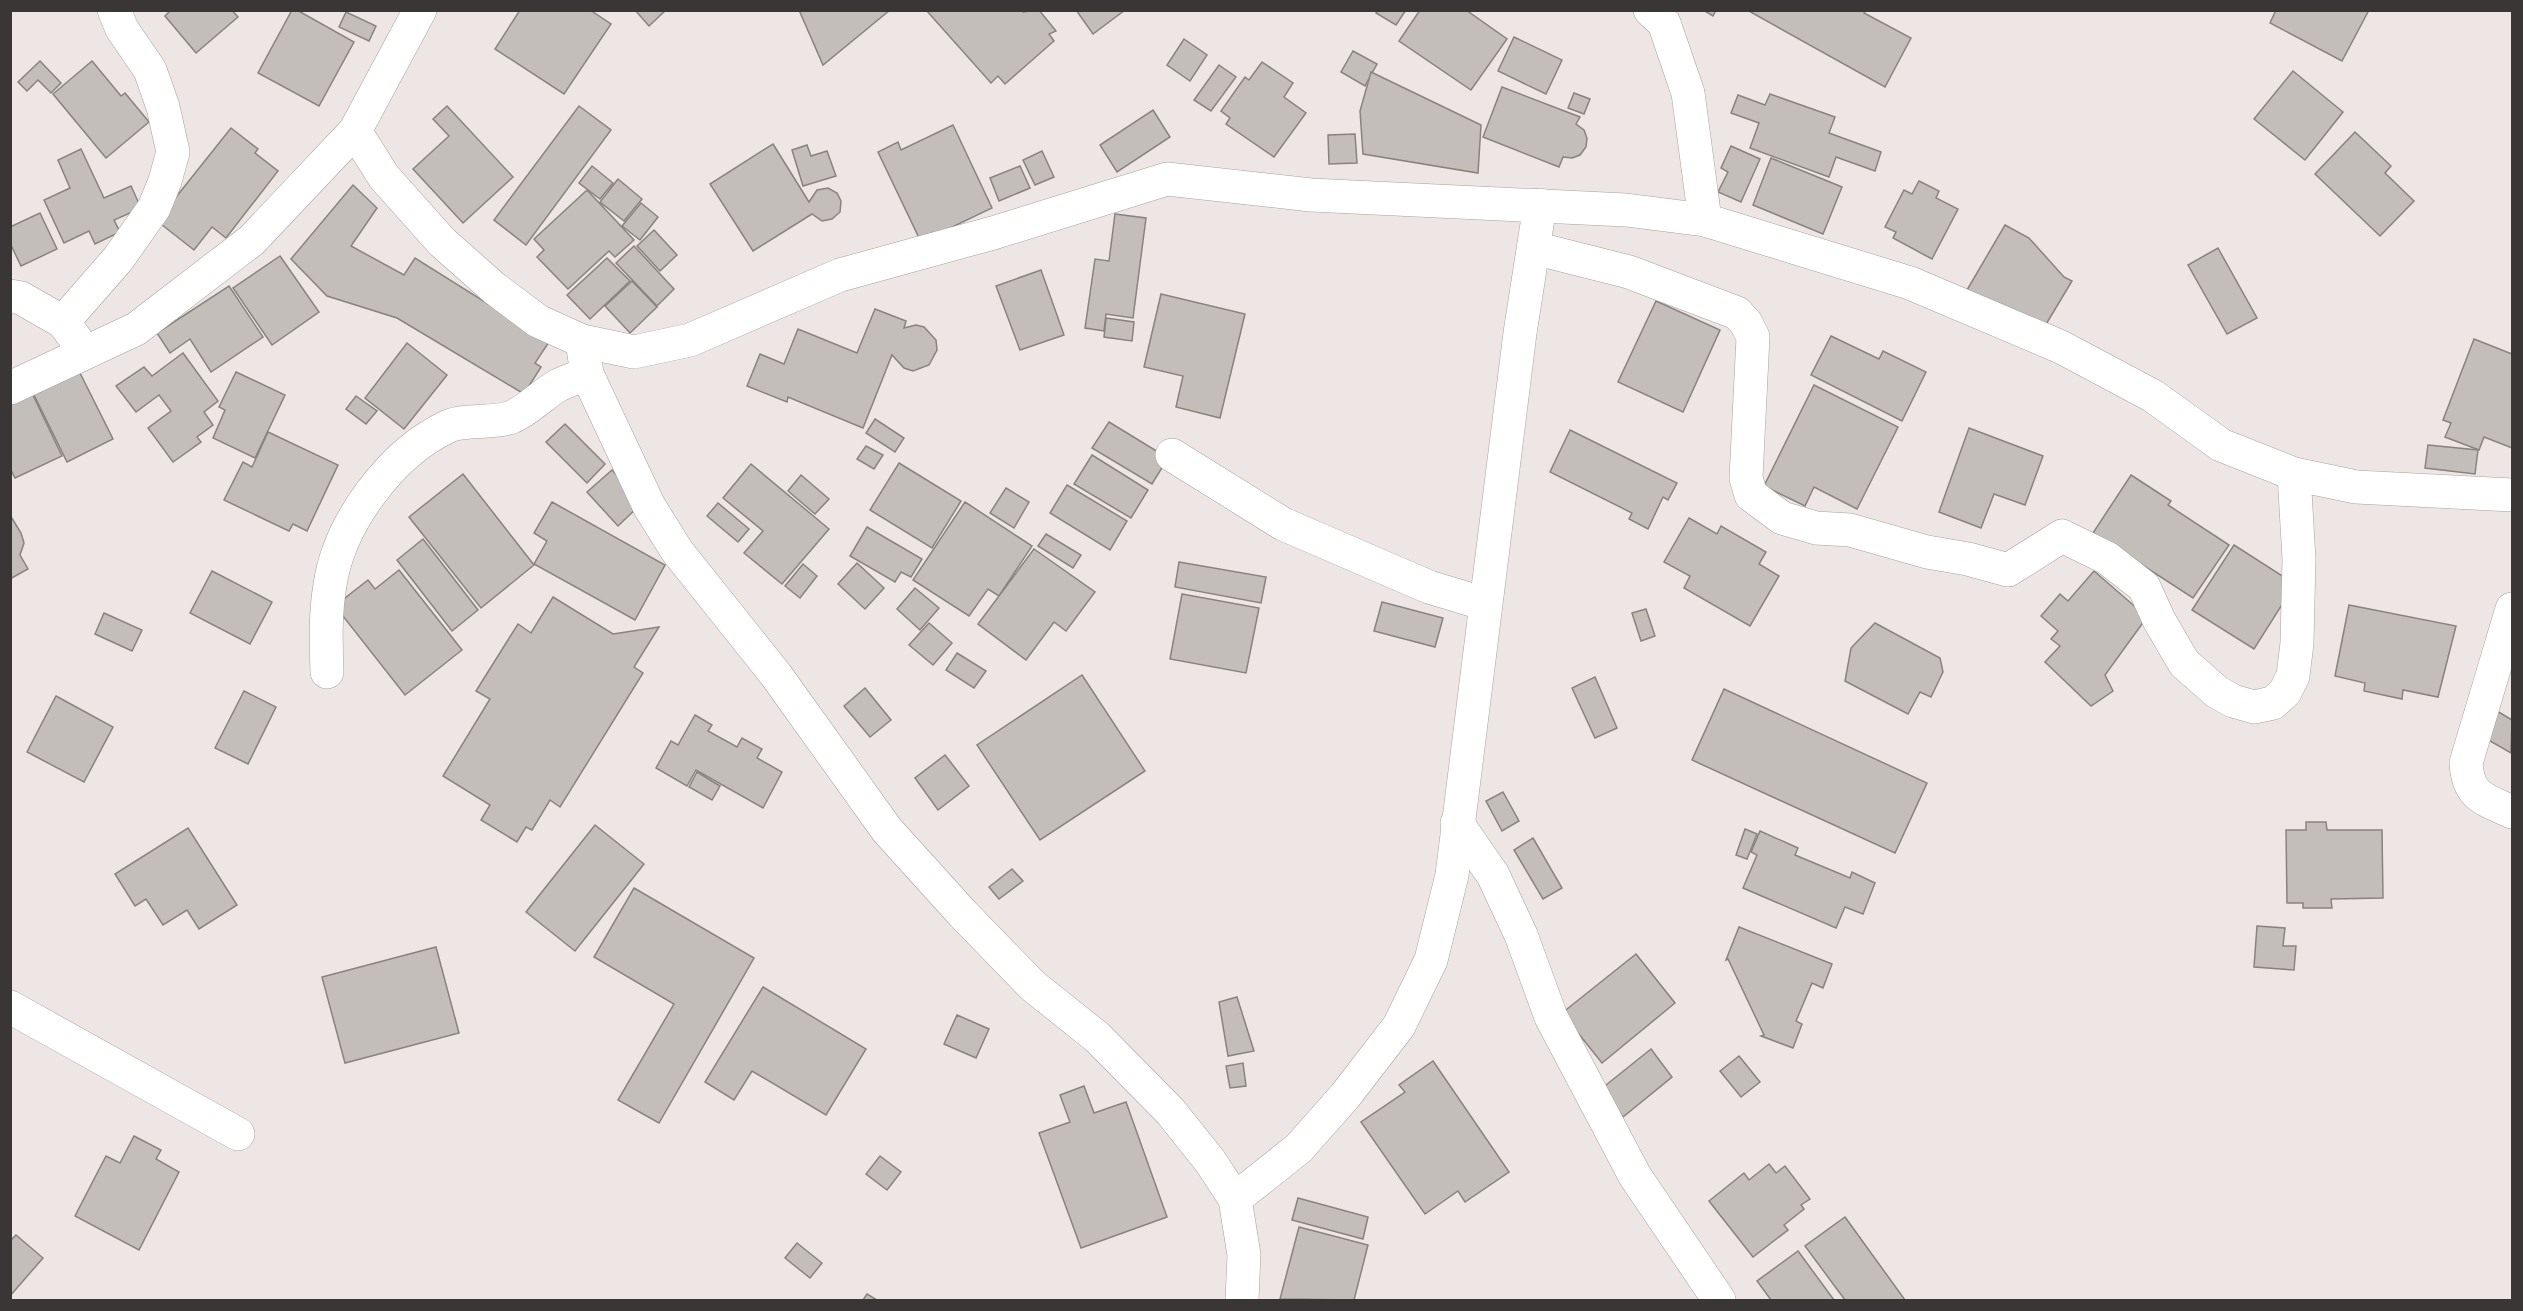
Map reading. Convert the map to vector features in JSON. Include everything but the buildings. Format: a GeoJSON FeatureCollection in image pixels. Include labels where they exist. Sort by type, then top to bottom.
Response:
{"type":"FeatureCollection","features":[{"type":"Feature","properties":{"kind":"street"},"geometry":{"type":"LineString","coordinates":[[63,322],[118,260],[154,208],[173,152],[163,107],[150,70],[122,29],[114,10]]}},
{"type":"Feature","properties":{"kind":"street"},"geometry":{"type":"LineString","coordinates":[[10,388],[136,329],[252,240],[355,131],[420,10]]}},
{"type":"Feature","properties":{"kind":"street"},"geometry":{"type":"LineString","coordinates":[[1650,10],[1664,23],[1688,93],[1705,220]]}},
{"type":"Feature","properties":{"kind":"street"},"geometry":{"type":"LineString","coordinates":[[355,131],[384,177],[442,242],[494,288],[538,321],[582,341],[634,352],[690,340],[840,274],[993,233],[1167,179],[1311,195],[1626,210],[1705,220],[1910,284],[2061,347],[2153,396],[2221,445],[2294,474],[2356,487],[2512,495]]}},
{"type":"Feature","properties":{"kind":"street"},"geometry":{"type":"LineString","coordinates":[[1234,1199],[1299,1148],[1345,1096],[1399,1026],[1431,960],[1452,875],[1520,333],[1540,205]]}},
{"type":"Feature","properties":{"kind":"street"},"geometry":{"type":"LineString","coordinates":[[1534,248],[1629,272],[1737,313],[1746,323],[1753,337],[1746,478],[1751,495],[1782,518],[1816,528],[1850,530],[1927,552],[1968,559],[2008,570],[2062,536],[2107,558],[2144,587],[2159,620],[2184,663],[2217,692],[2233,701],[2254,707],[2273,703],[2285,692],[2293,676],[2297,643],[2299,559],[2294,474]]}},
{"type":"Feature","properties":{"kind":"street"},"geometry":{"type":"LineString","coordinates":[[10,296],[21,298],[63,322],[85,352]]}},
{"type":"Feature","properties":{"kind":"street"},"geometry":{"type":"LineString","coordinates":[[582,341],[587,375],[618,436],[649,506],[677,551],[776,675],[887,830],[963,914],[1033,986],[1097,1037],[1170,1111],[1210,1161],[1234,1199],[1244,1255],[1242,1300]]}},
{"type":"Feature","properties":{"kind":"street"},"geometry":{"type":"LineString","coordinates":[[327,672],[326,633],[330,585],[339,549],[372,491],[409,452],[451,425],[512,417],[559,385],[587,375]]}},
{"type":"Feature","properties":{"kind":"street"},"geometry":{"type":"LineString","coordinates":[[1172,455],[1283,524],[1429,587],[1485,604]]}},
{"type":"Feature","properties":{"kind":"street"},"geometry":{"type":"LineString","coordinates":[[2512,609],[2466,763],[2467,778],[2474,793],[2512,812]]}},
{"type":"Feature","properties":{"kind":"street"},"geometry":{"type":"LineString","coordinates":[[1457,823],[1493,875],[1521,934],[1551,1017],[1635,1176],[1719,1300]]}},
{"type":"Feature","properties":{"kind":"street"},"geometry":{"type":"LineString","coordinates":[[10,1007],[238,1134]]}}]}
